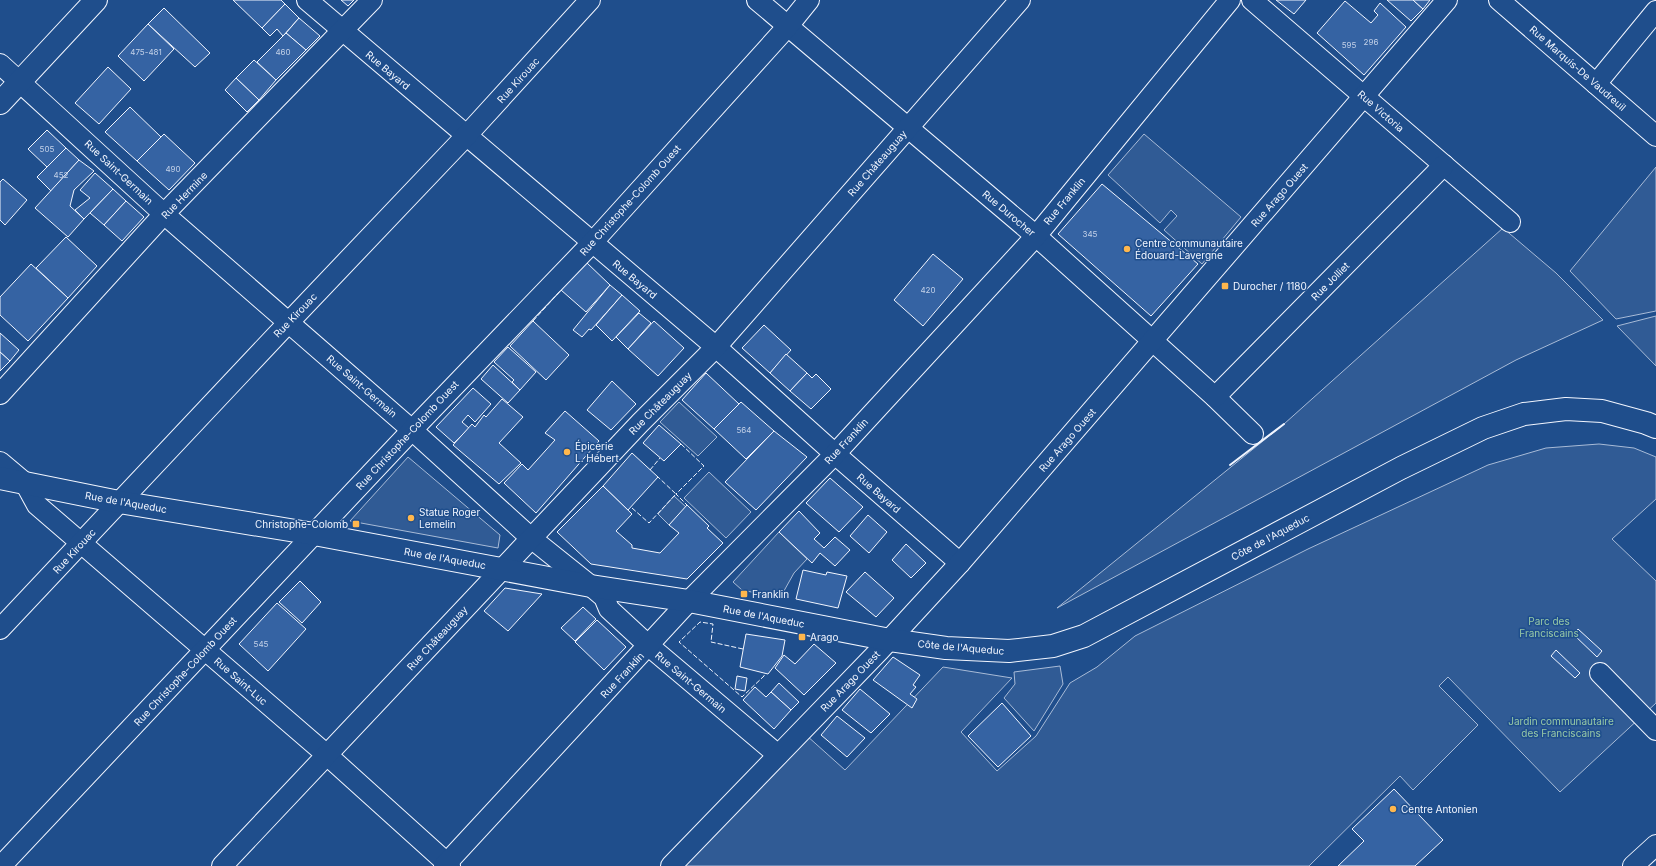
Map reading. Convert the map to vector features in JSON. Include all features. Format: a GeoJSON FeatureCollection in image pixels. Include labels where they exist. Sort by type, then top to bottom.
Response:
{"type":"FeatureCollection","features":[{"type":"Feature","properties":{"kind":"street"},"geometry":{"type":"LineString","coordinates":[[0,102],[96,0]]}},
{"type":"Feature","properties":{"kind":"street","name":"Rue Bayard"},"geometry":{"type":"LineString","coordinates":[[307,0],[716,347],[835,454],[960,563]]}},
{"type":"Feature","properties":{"kind":"street","name":"Rue Hermine"},"geometry":{"type":"LineString","coordinates":[[0,394],[164,214],[343,32],[372,0]]}},
{"type":"Feature","properties":{"kind":"street","name":"Rue Kirouac"},"geometry":{"type":"LineString","coordinates":[[0,629],[467,135],[590,0]]}},
{"type":"Feature","properties":{"kind":"street","name":"Rue Durocher"},"geometry":{"type":"LineString","coordinates":[[757,0],[1036,236],[1215,397],[1253,434]]}},
{"type":"Feature","properties":{"kind":"street","name":"Rue Christophe-Colomb Ouest"},"geometry":{"type":"LineString","coordinates":[[1,866],[204,649],[592,243],[788,26],[809,0]]}},
{"type":"Feature","properties":{"kind":"street","name":"Rue Châteauguay"},"geometry":{"type":"LineString","coordinates":[[222,866],[640,423],[716,347],[1020,0]]}},
{"type":"Feature","properties":{"kind":"street","name":"Rue Franklin"},"geometry":{"type":"LineString","coordinates":[[447,865],[689,601],[835,454],[1036,236],[1230,0]]}},
{"type":"Feature","properties":{"kind":"street","name":"Rue Victoria"},"geometry":{"type":"LineString","coordinates":[[1252,0],[1510,222]]}},
{"type":"Feature","properties":{"kind":"street","name":"Rue Arago Ouest"},"geometry":{"type":"LineString","coordinates":[[671,866],[890,640],[960,563],[1447,0]]}},
{"type":"Feature","properties":{"kind":"street","name":"Rue Marquis-De Vaudreuil"},"geometry":{"type":"LineString","coordinates":[[1499,0],[1656,136]]}},
{"type":"Feature","properties":{"kind":"street"},"geometry":{"type":"LineString","coordinates":[[1596,84],[1656,11]]}},
{"type":"Feature","properties":{"kind":"street","name":"Rue Saint-Germain"},"geometry":{"type":"LineString","coordinates":[[0,64],[164,214],[412,430],[531,538],[604,597],[609,609],[649,646],[778,755]]}},
{"type":"Feature","properties":{"kind":"street","name":"Rue Jolliet"},"geometry":{"type":"LineString","coordinates":[[1215,397],[1444,165]]}},
{"type":"Feature","properties":{"kind":"street","name":"Côte de l'Aqueduc"},"geometry":{"type":"LineString","coordinates":[[890,640],[946,648],[1009,651],[1054,646],[1084,636],[1401,468],[1483,428],[1524,414],[1566,409],[1602,410],[1651,425]]}},
{"type":"Feature","properties":{"kind":"street","name":"Rue Saint-Luc"},"geometry":{"type":"LineString","coordinates":[[0,462],[25,483],[37,505],[82,542],[327,755],[447,865]]}},
{"type":"Feature","properties":{"kind":"street","name":"Rue de l'Aqueduc"},"geometry":{"type":"LineString","coordinates":[[0,478],[119,502],[314,534],[591,586],[689,601],[890,640]]}},
{"type":"Feature","properties":{"kind":"street"},"geometry":{"type":"LineString","coordinates":[[1600,673],[1656,730]]}},
{"type":"Feature","properties":{"kind":"street"},"geometry":{"type":"LineString","coordinates":[[1633,866],[1656,845]]}},
{"type":"Feature","properties":{"kind":"shaded area"},"geometry":{"type":"Polygon","coordinates":[[[1144,134],[1241,217],[1202,264],[1164,230],[1177,216],[1171,210],[1160,223],[1108,175],[1144,134]]]}},
{"type":"Feature","properties":{"kind":"shaded area"},"geometry":{"type":"Polygon","coordinates":[[[1656,167],[1656,311],[1616,319],[1570,271],[1656,167]]]}},
{"type":"Feature","properties":{"kind":"shaded area"},"geometry":{"type":"Polygon","coordinates":[[[1503,228],[1556,273],[1603,320],[1516,360],[1057,608],[1284,424],[1503,228]]]}},
{"type":"Feature","properties":{"kind":"shaded area"},"geometry":{"type":"Polygon","coordinates":[[[1656,316],[1656,366],[1617,326],[1656,316]]]}},
{"type":"Feature","properties":{"kind":"shaded area"},"geometry":{"type":"Polygon","coordinates":[[[679,402],[717,437],[698,456],[660,422],[679,402]]]}},
{"type":"Feature","properties":{"kind":"shaded area"},"geometry":{"type":"Polygon","coordinates":[[[1599,444],[1634,448],[1656,457],[1656,499],[1612,539],[1656,581],[1656,703],[1560,792],[1448,677],[1439,686],[1478,725],[1413,790],[1400,776],[1309,866],[682,866],[806,735],[845,770],[943,667],[1012,678],[961,732],[997,771],[1036,736],[1070,683],[1097,667],[1135,636],[1308,549],[1488,465],[1546,448],[1599,444]]]}},
{"type":"Feature","properties":{"kind":"shaded area"},"geometry":{"type":"Polygon","coordinates":[[[408,457],[500,535],[498,548],[350,521],[408,457]]]}},
{"type":"Feature","properties":{"kind":"shaded area"},"geometry":{"type":"Polygon","coordinates":[[[709,472],[751,512],[726,538],[684,498],[709,472]]]}},
{"type":"Feature","properties":{"kind":"shaded area"},"geometry":{"type":"Polygon","coordinates":[[[674,496],[686,507],[669,525],[658,514],[674,496]]]}},
{"type":"Feature","properties":{"kind":"shaded area"},"geometry":{"type":"Polygon","coordinates":[[[779,532],[807,559],[794,573],[780,598],[742,590],[733,582],[779,532]]]}},
{"type":"Feature","properties":{"kind":"shaded area"},"geometry":{"type":"Polygon","coordinates":[[[1060,666],[1063,684],[1034,731],[1004,698],[1015,684],[1014,672],[1060,666]]]}},
{"type":"Feature","properties":{"kind":"building"},"geometry":{"type":"Polygon","coordinates":[[[233,0],[281,0],[285,4],[262,28],[233,0]]]}},
{"type":"Feature","properties":{"kind":"building"},"geometry":{"type":"Polygon","coordinates":[[[341,0],[354,0],[348,6],[341,0]]]}},
{"type":"Feature","properties":{"kind":"building"},"geometry":{"type":"Polygon","coordinates":[[[1276,0],[1306,0],[1294,14],[1276,0]]]}},
{"type":"Feature","properties":{"kind":"building"},"geometry":{"type":"Polygon","coordinates":[[[1387,0],[1413,0],[1423,9],[1411,21],[1387,0]]]}},
{"type":"Feature","properties":{"kind":"building"},"geometry":{"type":"Polygon","coordinates":[[[1413,0],[1430,0],[1423,9],[1413,0]]]}},
{"type":"Feature","properties":{"kind":"building"},"geometry":{"type":"Polygon","coordinates":[[[1345,1],[1371,23],[1378,15],[1374,11],[1380,3],[1406,27],[1364,75],[1317,33],[1345,1]]]}},
{"type":"Feature","properties":{"kind":"building"},"geometry":{"type":"Polygon","coordinates":[[[285,4],[299,18],[283,36],[277,29],[270,36],[262,28],[285,4]]]}},
{"type":"Feature","properties":{"kind":"building"},"geometry":{"type":"Polygon","coordinates":[[[164,8],[210,53],[195,67],[148,24],[164,8]]]}},
{"type":"Feature","properties":{"kind":"building"},"geometry":{"type":"Polygon","coordinates":[[[299,18],[320,36],[306,50],[286,33],[299,18]]]}},
{"type":"Feature","properties":{"kind":"building"},"geometry":{"type":"Polygon","coordinates":[[[148,24],[174,49],[144,81],[118,56],[148,24]]]}},
{"type":"Feature","properties":{"kind":"building"},"geometry":{"type":"Polygon","coordinates":[[[286,33],[306,50],[276,80],[257,62],[286,33]]]}},
{"type":"Feature","properties":{"kind":"building"},"geometry":{"type":"Polygon","coordinates":[[[254,60],[276,80],[259,100],[236,78],[254,60]]]}},
{"type":"Feature","properties":{"kind":"building"},"geometry":{"type":"Polygon","coordinates":[[[108,67],[131,89],[99,124],[75,103],[108,67]]]}},
{"type":"Feature","properties":{"kind":"building"},"geometry":{"type":"Polygon","coordinates":[[[236,78],[259,100],[247,112],[225,90],[236,78]]]}},
{"type":"Feature","properties":{"kind":"building"},"geometry":{"type":"Polygon","coordinates":[[[130,107],[161,137],[137,161],[105,132],[130,107]]]}},
{"type":"Feature","properties":{"kind":"building"},"geometry":{"type":"Polygon","coordinates":[[[47,130],[66,148],[47,167],[28,149],[47,130]]]}},
{"type":"Feature","properties":{"kind":"building"},"geometry":{"type":"Polygon","coordinates":[[[164,134],[195,163],[169,190],[137,161],[164,134]]]}},
{"type":"Feature","properties":{"kind":"building"},"geometry":{"type":"Polygon","coordinates":[[[66,148],[79,160],[51,191],[37,177],[66,148]]]}},
{"type":"Feature","properties":{"kind":"building"},"geometry":{"type":"Polygon","coordinates":[[[79,160],[94,171],[74,190],[70,206],[84,219],[68,237],[35,208],[79,160]]]}},
{"type":"Feature","properties":{"kind":"building"},"geometry":{"type":"Polygon","coordinates":[[[95,173],[113,189],[84,219],[75,210],[90,198],[80,190],[95,173]]]}},
{"type":"Feature","properties":{"kind":"building"},"geometry":{"type":"Polygon","coordinates":[[[3,179],[27,200],[5,225],[0,220],[0,182],[3,179]]]}},
{"type":"Feature","properties":{"kind":"building","name":"Centre communautaire Édouard-Lavergne"},"geometry":{"type":"Polygon","coordinates":[[[1102,184],[1198,264],[1151,316],[1058,234],[1102,184]]]}},
{"type":"Feature","properties":{"kind":"building"},"geometry":{"type":"Polygon","coordinates":[[[113,189],[126,201],[104,225],[90,213],[113,189]]]}},
{"type":"Feature","properties":{"kind":"building"},"geometry":{"type":"Polygon","coordinates":[[[126,201],[144,217],[122,241],[104,225],[126,201]]]}},
{"type":"Feature","properties":{"kind":"building"},"geometry":{"type":"Polygon","coordinates":[[[66,237],[97,266],[68,298],[36,268],[66,237]]]}},
{"type":"Feature","properties":{"kind":"building"},"geometry":{"type":"Polygon","coordinates":[[[933,254],[963,279],[923,326],[894,300],[933,254]]]}},
{"type":"Feature","properties":{"kind":"building"},"geometry":{"type":"Polygon","coordinates":[[[586,262],[610,285],[586,312],[561,290],[586,262]]]}},
{"type":"Feature","properties":{"kind":"building"},"geometry":{"type":"Polygon","coordinates":[[[31,264],[68,298],[28,341],[0,315],[0,297],[31,264]]]}},
{"type":"Feature","properties":{"kind":"building"},"geometry":{"type":"Polygon","coordinates":[[[610,285],[622,295],[591,330],[589,329],[582,337],[573,330],[610,285]]]}},
{"type":"Feature","properties":{"kind":"building"},"geometry":{"type":"Polygon","coordinates":[[[622,295],[640,311],[612,341],[596,325],[622,295]]]}},
{"type":"Feature","properties":{"kind":"building"},"geometry":{"type":"Polygon","coordinates":[[[639,313],[651,323],[628,349],[616,337],[639,313]]]}},
{"type":"Feature","properties":{"kind":"building"},"geometry":{"type":"Polygon","coordinates":[[[533,321],[569,355],[546,380],[510,346],[533,321]]]}},
{"type":"Feature","properties":{"kind":"building"},"geometry":{"type":"Polygon","coordinates":[[[654,321],[684,348],[658,376],[628,349],[654,321]]]}},
{"type":"Feature","properties":{"kind":"building"},"geometry":{"type":"Polygon","coordinates":[[[764,325],[791,350],[770,373],[742,348],[764,325]]]}},
{"type":"Feature","properties":{"kind":"building"},"geometry":{"type":"Polygon","coordinates":[[[0,333],[19,350],[10,361],[0,352],[0,333]]]}},
{"type":"Feature","properties":{"kind":"building"},"geometry":{"type":"Polygon","coordinates":[[[508,347],[536,372],[520,390],[512,382],[514,380],[494,362],[508,347]]]}},
{"type":"Feature","properties":{"kind":"building"},"geometry":{"type":"Polygon","coordinates":[[[0,352],[10,361],[0,371],[0,352]]]}},
{"type":"Feature","properties":{"kind":"building"},"geometry":{"type":"Polygon","coordinates":[[[786,354],[807,373],[790,391],[770,373],[786,354]]]}},
{"type":"Feature","properties":{"kind":"building"},"geometry":{"type":"Polygon","coordinates":[[[493,365],[520,390],[508,403],[481,379],[493,365]]]}},
{"type":"Feature","properties":{"kind":"building"},"geometry":{"type":"Polygon","coordinates":[[[706,373],[739,404],[714,429],[682,400],[706,373]]]}},
{"type":"Feature","properties":{"kind":"building"},"geometry":{"type":"Polygon","coordinates":[[[807,373],[812,378],[816,374],[831,389],[811,409],[790,391],[807,373]]]}},
{"type":"Feature","properties":{"kind":"building"},"geometry":{"type":"Polygon","coordinates":[[[612,381],[636,404],[611,430],[587,410],[612,381]]]}},
{"type":"Feature","properties":{"kind":"building"},"geometry":{"type":"Polygon","coordinates":[[[473,388],[491,404],[475,422],[468,415],[462,422],[469,428],[454,443],[436,427],[473,388]]]}},
{"type":"Feature","properties":{"kind":"building"},"geometry":{"type":"Polygon","coordinates":[[[502,399],[523,417],[499,443],[521,463],[499,484],[453,445],[472,424],[475,427],[484,415],[486,417],[502,399]]]}},
{"type":"Feature","properties":{"kind":"building"},"geometry":{"type":"Polygon","coordinates":[[[741,402],[774,431],[746,459],[714,429],[741,402]]]}},
{"type":"Feature","properties":{"kind":"building","name":"Épicerie L. Hébert"},"geometry":{"type":"Polygon","coordinates":[[[565,411],[599,441],[536,513],[504,483],[522,464],[528,470],[555,440],[545,433],[565,411]]]}},
{"type":"Feature","properties":{"kind":"building"},"geometry":{"type":"Polygon","coordinates":[[[659,425],[681,444],[664,461],[643,443],[659,425]]]}},
{"type":"Feature","properties":{"kind":"building"},"geometry":{"type":"Polygon","coordinates":[[[774,431],[807,457],[756,510],[725,482],[774,431]]]}},
{"type":"Feature","properties":{"kind":"building"},"geometry":{"type":"Polygon","coordinates":[[[632,453],[658,477],[628,510],[603,486],[632,453]]]}},
{"type":"Feature","properties":{"kind":"building"},"geometry":{"type":"Polygon","coordinates":[[[830,478],[863,507],[839,532],[806,503],[830,478]]]}},
{"type":"Feature","properties":{"kind":"building"},"geometry":{"type":"Polygon","coordinates":[[[603,486],[632,514],[616,531],[632,545],[632,548],[660,553],[679,533],[669,525],[687,505],[709,526],[707,528],[723,543],[687,579],[591,564],[557,532],[603,486]]]}},
{"type":"Feature","properties":{"kind":"building"},"geometry":{"type":"Polygon","coordinates":[[[799,511],[820,533],[814,539],[824,548],[835,537],[850,550],[835,566],[820,553],[812,563],[779,532],[799,511]]]}},
{"type":"Feature","properties":{"kind":"building"},"geometry":{"type":"Polygon","coordinates":[[[868,515],[887,532],[869,553],[850,536],[868,515]]]}},
{"type":"Feature","properties":{"kind":"building"},"geometry":{"type":"Polygon","coordinates":[[[906,544],[926,563],[911,578],[892,560],[906,544]]]}},
{"type":"Feature","properties":{"kind":"building"},"geometry":{"type":"Polygon","coordinates":[[[803,570],[826,575],[827,572],[847,576],[838,608],[796,599],[803,570]]]}},
{"type":"Feature","properties":{"kind":"building"},"geometry":{"type":"Polygon","coordinates":[[[865,572],[894,598],[876,617],[846,592],[865,572]]]}},
{"type":"Feature","properties":{"kind":"building"},"geometry":{"type":"Polygon","coordinates":[[[300,581],[321,602],[302,623],[279,602],[300,581]]]}},
{"type":"Feature","properties":{"kind":"building"},"geometry":{"type":"Polygon","coordinates":[[[505,588],[542,594],[508,631],[484,611],[505,588]]]}},
{"type":"Feature","properties":{"kind":"building"},"geometry":{"type":"Polygon","coordinates":[[[277,603],[306,629],[268,671],[239,644],[277,603]]]}},
{"type":"Feature","properties":{"kind":"building"},"geometry":{"type":"Polygon","coordinates":[[[583,607],[596,619],[575,641],[561,628],[583,607]]]}},
{"type":"Feature","properties":{"kind":"building"},"geometry":{"type":"Polygon","coordinates":[[[597,620],[626,647],[604,670],[575,642],[597,620]]]}},
{"type":"Feature","properties":{"kind":"building"},"geometry":{"type":"Polygon","coordinates":[[[1578,629],[1602,651],[1597,657],[1573,634],[1578,629]]]}},
{"type":"Feature","properties":{"kind":"building"},"geometry":{"type":"Polygon","coordinates":[[[746,634],[785,640],[782,656],[768,674],[740,667],[746,634]]]}},
{"type":"Feature","properties":{"kind":"building"},"geometry":{"type":"Polygon","coordinates":[[[814,644],[836,663],[804,695],[775,668],[784,655],[795,664],[814,644]]]}},
{"type":"Feature","properties":{"kind":"building"},"geometry":{"type":"Polygon","coordinates":[[[1556,650],[1580,673],[1575,678],[1551,656],[1556,650]]]}},
{"type":"Feature","properties":{"kind":"building"},"geometry":{"type":"Polygon","coordinates":[[[893,657],[920,675],[913,685],[916,687],[910,694],[917,699],[912,708],[873,680],[893,657]]]}},
{"type":"Feature","properties":{"kind":"building"},"geometry":{"type":"Polygon","coordinates":[[[737,676],[747,678],[745,691],[735,689],[737,676]]]}},
{"type":"Feature","properties":{"kind":"building"},"geometry":{"type":"Polygon","coordinates":[[[779,683],[799,702],[791,710],[771,692],[779,683]]]}},
{"type":"Feature","properties":{"kind":"building"},"geometry":{"type":"Polygon","coordinates":[[[755,687],[766,697],[771,692],[791,710],[774,729],[743,700],[755,687]]]}},
{"type":"Feature","properties":{"kind":"building"},"geometry":{"type":"Polygon","coordinates":[[[860,689],[890,714],[871,733],[842,710],[860,689]]]}},
{"type":"Feature","properties":{"kind":"building"},"geometry":{"type":"Polygon","coordinates":[[[1002,703],[1031,736],[998,767],[968,736],[1002,703]]]}},
{"type":"Feature","properties":{"kind":"building"},"geometry":{"type":"Polygon","coordinates":[[[837,716],[865,738],[847,757],[821,735],[837,716]]]}},
{"type":"Feature","properties":{"kind":"building","name":"Centre Antonien"},"geometry":{"type":"Polygon","coordinates":[[[1394,789],[1443,840],[1415,866],[1338,866],[1364,841],[1352,829],[1394,789]]]}},
{"type":"Feature","properties":{"kind":"fence"},"geometry":{"type":"LineString","coordinates":[[533,321],[561,290]]}},
{"type":"Feature","properties":{"kind":"fence"},"geometry":{"type":"LineString","coordinates":[[681,444],[704,466],[676,494],[687,505]]}},
{"type":"Feature","properties":{"kind":"fence"},"geometry":{"type":"LineString","coordinates":[[650,470],[660,458]]}},
{"type":"Feature","properties":{"kind":"fence"},"geometry":{"type":"LineString","coordinates":[[632,508],[649,523],[676,494],[658,477]]}},
{"type":"Feature","properties":{"kind":"fence"},"geometry":{"type":"LineString","coordinates":[[743,649],[711,642],[713,624],[700,622],[679,642],[742,697],[764,676],[765,673]]}},
{"type":"Feature","properties":{"kind":"wall"},"geometry":{"type":"LineString","coordinates":[[1230,465],[1284,424]]}},
{"type":"Feature","properties":{"kind":"place","name":"Centre communautaire Édouard-Lavergne"},"geometry":{"type":"Point","coordinates":[1127,249]}},
{"type":"Feature","properties":{"kind":"place","name":"Durocher / 1180"},"geometry":{"type":"Point","coordinates":[1225,286]}},
{"type":"Feature","properties":{"kind":"place","name":"Épicerie L. Hébert"},"geometry":{"type":"Point","coordinates":[567,452]}},
{"type":"Feature","properties":{"kind":"place","name":"Statue Roger Lemelin"},"geometry":{"type":"Point","coordinates":[411,518]}},
{"type":"Feature","properties":{"kind":"place","name":"Christophe-Colomb"},"geometry":{"type":"Point","coordinates":[356,524]}},
{"type":"Feature","properties":{"kind":"place","name":"Franklin"},"geometry":{"type":"Point","coordinates":[744,594]}},
{"type":"Feature","properties":{"kind":"place","name":"Arago"},"geometry":{"type":"Point","coordinates":[802,637]}},
{"type":"Feature","properties":{"kind":"place","name":"Centre Antonien"},"geometry":{"type":"Point","coordinates":[1393,809]}},
{"type":"Feature","properties":{"kind":"park label","name":"Parc des Franciscains"},"geometry":{"type":"Point","coordinates":[1549,626]}},
{"type":"Feature","properties":{"kind":"park label","name":"Jardin communautaire des Franciscains"},"geometry":{"type":"Point","coordinates":[1561,726]}}]}
